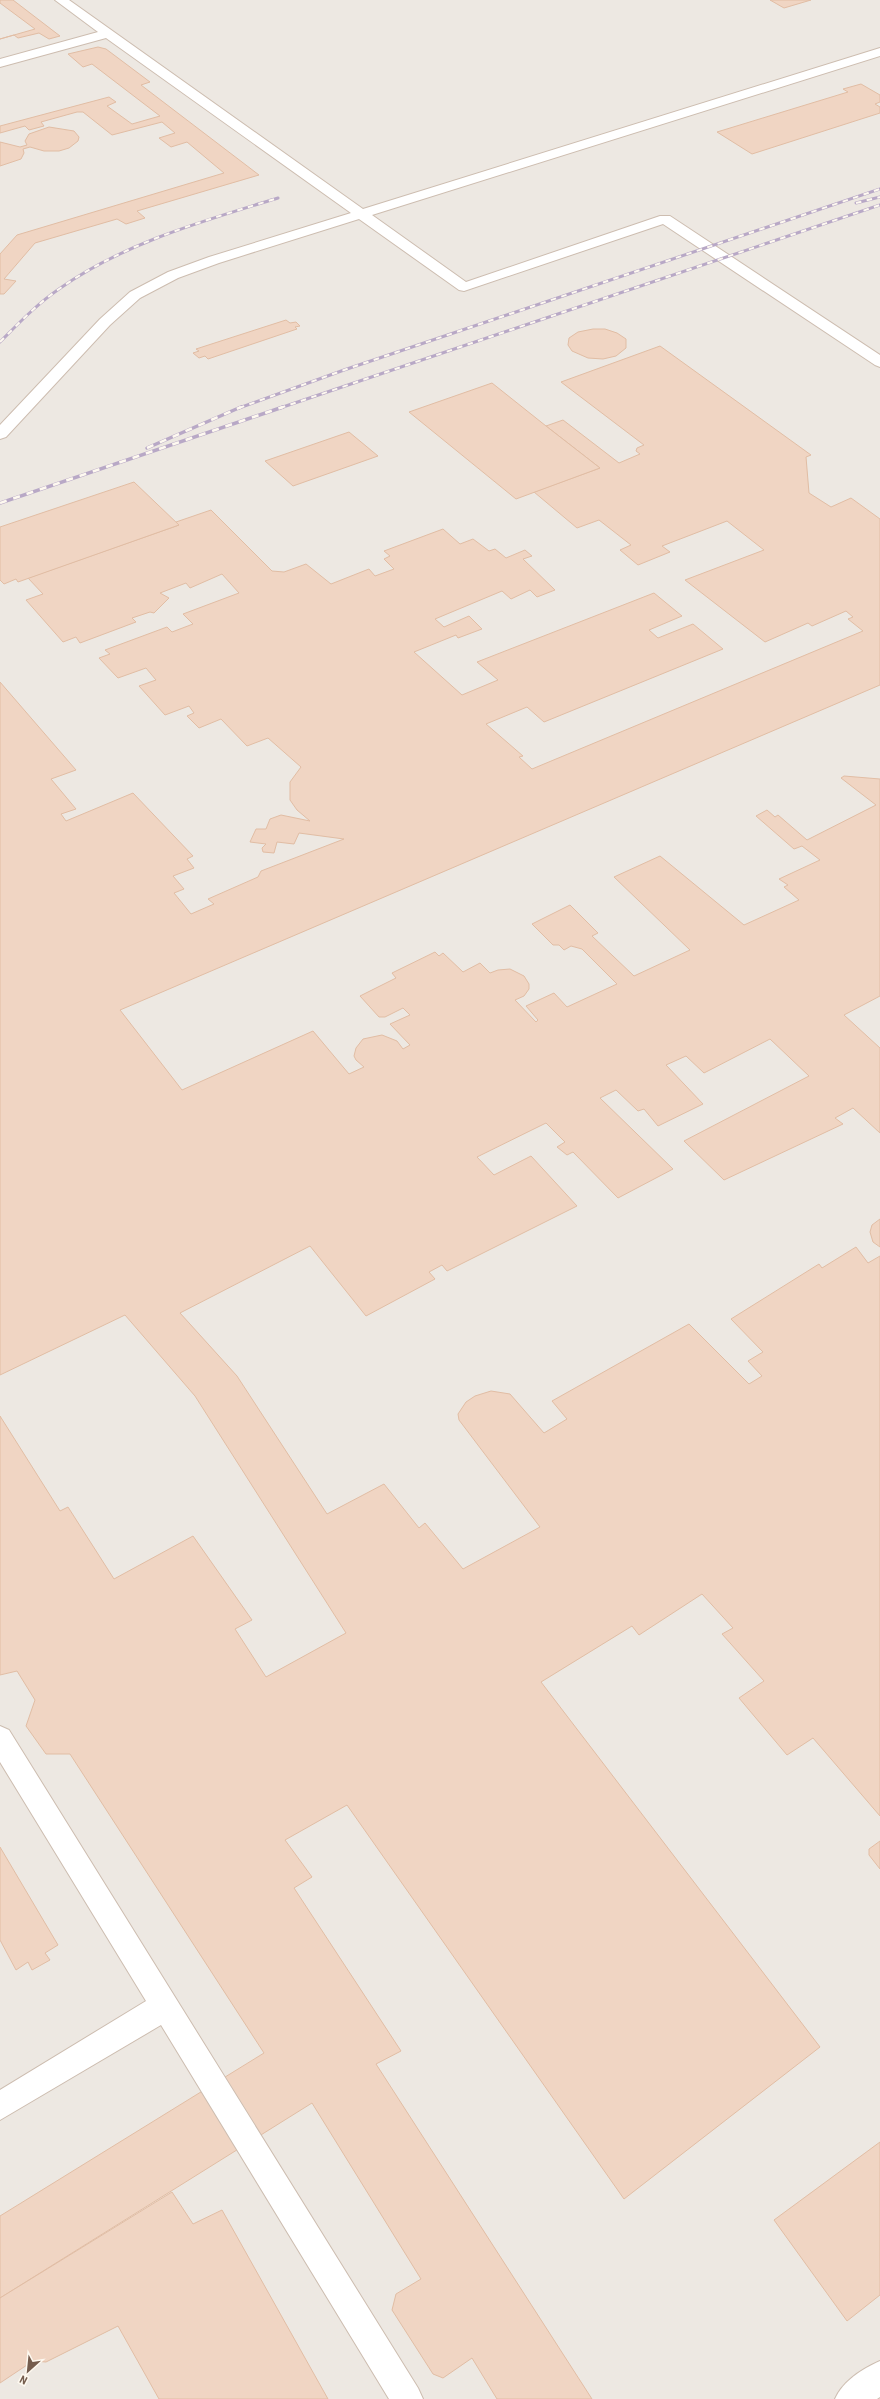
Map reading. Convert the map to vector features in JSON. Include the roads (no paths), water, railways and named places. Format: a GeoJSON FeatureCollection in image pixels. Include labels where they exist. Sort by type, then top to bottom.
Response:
{"type":"FeatureCollection","features":[{"type":"Feature","properties":{"kind":"lane"},"geometry":{"type":"LineString","coordinates":[[61,0],[106,34],[464,287],[665,219],[880,362]]}},
{"type":"Feature","properties":{"kind":"lane"},"geometry":{"type":"LineString","coordinates":[[0,63],[106,34]]}},
{"type":"Feature","properties":{"kind":"lane"},"geometry":{"type":"LineString","coordinates":[[0,434],[105,322],[136,295],[172,275],[207,262],[880,52]]}},
{"type":"Feature","properties":{"kind":"lane"},"geometry":{"type":"LineString","coordinates":[[838,65],[880,62]]}},
{"type":"Feature","properties":{"kind":"lane"},"geometry":{"type":"LineString","coordinates":[[0,1738],[407,2399]]}},
{"type":"Feature","properties":{"kind":"lane"},"geometry":{"type":"LineString","coordinates":[[0,2106],[165,2006]]}},
{"type":"Feature","properties":{"kind":"lane"},"geometry":{"type":"LineString","coordinates":[[851,2399],[880,2376]]}},
{"type":"Feature","properties":{"kind":"railway"},"geometry":{"type":"LineString","coordinates":[[239,408],[344,370],[880,189]]}},
{"type":"Feature","properties":{"kind":"railway"},"geometry":{"type":"LineString","coordinates":[[856,203],[880,197]]}},
{"type":"Feature","properties":{"kind":"railway"},"geometry":{"type":"LineString","coordinates":[[0,342],[43,301],[84,273],[110,259],[165,235],[221,215],[278,198]]}},
{"type":"Feature","properties":{"kind":"railway"},"geometry":{"type":"LineString","coordinates":[[280,408],[880,205]]}},
{"type":"Feature","properties":{"kind":"railway"},"geometry":{"type":"LineString","coordinates":[[147,448],[241,407]]}},
{"type":"Feature","properties":{"kind":"railway"},"geometry":{"type":"LineString","coordinates":[[0,503],[283,407]]}}]}
